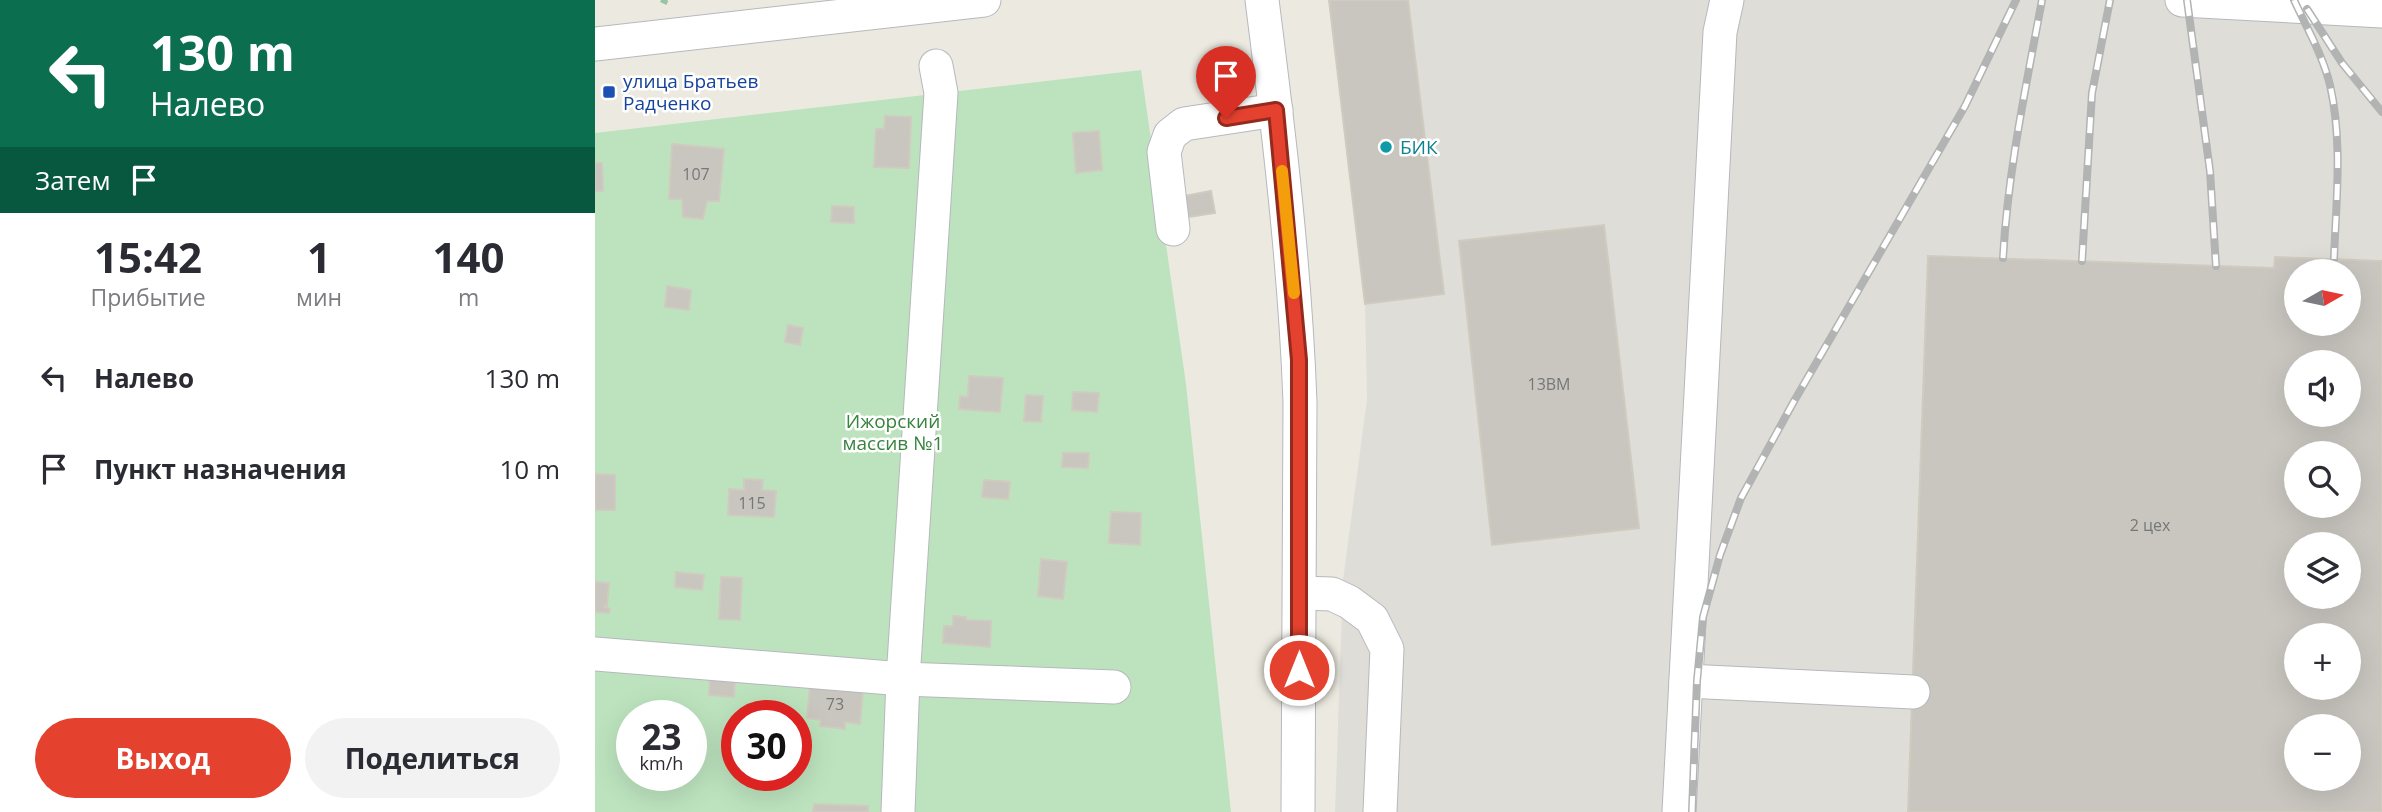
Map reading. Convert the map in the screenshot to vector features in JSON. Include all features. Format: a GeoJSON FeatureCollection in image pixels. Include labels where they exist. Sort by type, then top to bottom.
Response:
{"type":"FeatureCollection","features":[{"type":"Feature","properties":{"kind":"street"},"geometry":{"type":"LineString","coordinates":[[595,44],[844,8],[984,0]]}},
{"type":"Feature","properties":{"kind":"street"},"geometry":{"type":"LineString","coordinates":[[1262,0],[1276,110],[1298,339],[1298,812]]}},
{"type":"Feature","properties":{"kind":"street"},"geometry":{"type":"LineString","coordinates":[[1679,812],[1720,32],[1727,0]]}},
{"type":"Feature","properties":{"kind":"street"},"geometry":{"type":"LineString","coordinates":[[2182,0],[2382,11]]}},
{"type":"Feature","properties":{"kind":"street"},"geometry":{"type":"LineString","coordinates":[[898,812],[903,678],[941,93],[936,66]]}},
{"type":"Feature","properties":{"kind":"street"},"geometry":{"type":"LineString","coordinates":[[1173,229],[1164,152],[1170,135],[1184,124],[1276,110]]}},
{"type":"Feature","properties":{"kind":"street"},"geometry":{"type":"LineString","coordinates":[[1300,593],[1332,594],[1349,601],[1372,619],[1387,649],[1380,812]]}},
{"type":"Feature","properties":{"kind":"street"},"geometry":{"type":"LineString","coordinates":[[595,654],[903,678],[1114,687]]}},
{"type":"Feature","properties":{"kind":"street"},"geometry":{"type":"LineString","coordinates":[[1686,681],[1913,692]]}},
{"type":"Feature","properties":{"kind":"shaded area"},"geometry":{"type":"Polygon","coordinates":[[[1408,0],[2382,0],[2382,812],[1335,812],[1343,580],[1367,399],[1365,304],[1444,293],[1408,0]]]}},
{"type":"Feature","properties":{"kind":"green space","name":"Ижорский массив №1"},"geometry":{"type":"Polygon","coordinates":[[[1141,70],[1186,384],[1231,812],[595,812],[595,133],[1141,70]]]}},
{"type":"Feature","properties":{"kind":"building","name":"БИК"},"geometry":{"type":"Polygon","coordinates":[[[1329,0],[1408,0],[1444,294],[1365,304],[1329,0]]]}},
{"type":"Feature","properties":{"kind":"building"},"geometry":{"type":"Polygon","coordinates":[[[885,116],[911,117],[909,168],[874,167],[876,129],[884,129],[885,116]]]}},
{"type":"Feature","properties":{"kind":"building"},"geometry":{"type":"Polygon","coordinates":[[[1099,131],[1102,170],[1076,173],[1073,133],[1099,131]]]}},
{"type":"Feature","properties":{"kind":"building"},"geometry":{"type":"Polygon","coordinates":[[[672,144],[724,149],[719,201],[707,201],[703,219],[683,217],[682,199],[669,199],[672,144]]]}},
{"type":"Feature","properties":{"kind":"building"},"geometry":{"type":"Polygon","coordinates":[[[595,163],[602,163],[603,191],[595,191],[595,163]]]}},
{"type":"Feature","properties":{"kind":"building"},"geometry":{"type":"Polygon","coordinates":[[[1211,191],[1215,213],[1188,217],[1184,196],[1211,191]]]}},
{"type":"Feature","properties":{"kind":"building"},"geometry":{"type":"Polygon","coordinates":[[[832,206],[854,207],[854,223],[831,222],[832,206]]]}},
{"type":"Feature","properties":{"kind":"building"},"geometry":{"type":"Polygon","coordinates":[[[1604,225],[1639,528],[1492,545],[1459,241],[1604,225]]]}},
{"type":"Feature","properties":{"kind":"building"},"geometry":{"type":"Polygon","coordinates":[[[1928,256],[2274,268],[2275,257],[2328,259],[2284,259],[2284,336],[2361,336],[2361,260],[2382,261],[2382,812],[1908,812],[1928,256]]]}},
{"type":"Feature","properties":{"kind":"building"},"geometry":{"type":"Polygon","coordinates":[[[667,286],[691,290],[689,310],[665,307],[667,286]]]}},
{"type":"Feature","properties":{"kind":"building"},"geometry":{"type":"Polygon","coordinates":[[[788,325],[803,328],[800,345],[785,342],[788,325]]]}},
{"type":"Feature","properties":{"kind":"building"},"geometry":{"type":"Polygon","coordinates":[[[969,376],[1003,378],[1000,412],[959,409],[960,396],[968,397],[969,376]]]}},
{"type":"Feature","properties":{"kind":"building"},"geometry":{"type":"Polygon","coordinates":[[[1073,392],[1099,393],[1097,412],[1072,410],[1073,392]]]}},
{"type":"Feature","properties":{"kind":"building"},"geometry":{"type":"Polygon","coordinates":[[[1026,395],[1043,396],[1041,422],[1024,421],[1026,395]]]}},
{"type":"Feature","properties":{"kind":"building"},"geometry":{"type":"Polygon","coordinates":[[[1063,453],[1089,453],[1088,468],[1062,467],[1063,453]]]}},
{"type":"Feature","properties":{"kind":"building"},"geometry":{"type":"Polygon","coordinates":[[[595,474],[615,475],[615,510],[595,510],[595,474]]]}},
{"type":"Feature","properties":{"kind":"building"},"geometry":{"type":"Polygon","coordinates":[[[744,479],[763,480],[762,490],[776,491],[774,517],[728,515],[729,489],[744,490],[744,479]]]}},
{"type":"Feature","properties":{"kind":"building"},"geometry":{"type":"Polygon","coordinates":[[[984,480],[1010,482],[1008,499],[982,497],[984,480]]]}},
{"type":"Feature","properties":{"kind":"building"},"geometry":{"type":"Polygon","coordinates":[[[1111,512],[1141,513],[1140,545],[1109,543],[1111,512]]]}},
{"type":"Feature","properties":{"kind":"building"},"geometry":{"type":"Polygon","coordinates":[[[1041,559],[1067,562],[1063,599],[1038,596],[1041,559]]]}},
{"type":"Feature","properties":{"kind":"building"},"geometry":{"type":"Polygon","coordinates":[[[676,572],[704,575],[702,590],[675,587],[676,572]]]}},
{"type":"Feature","properties":{"kind":"building"},"geometry":{"type":"Polygon","coordinates":[[[721,577],[742,578],[740,620],[719,619],[721,577]]]}},
{"type":"Feature","properties":{"kind":"building"},"geometry":{"type":"Polygon","coordinates":[[[595,582],[609,583],[607,606],[603,606],[610,609],[609,613],[595,612],[595,582]]]}},
{"type":"Feature","properties":{"kind":"building"},"geometry":{"type":"Polygon","coordinates":[[[953,616],[966,617],[966,620],[991,621],[990,647],[943,643],[944,626],[953,626],[953,616]]]}},
{"type":"Feature","properties":{"kind":"building"},"geometry":{"type":"Polygon","coordinates":[[[710,675],[735,677],[734,697],[709,695],[710,675]]]}},
{"type":"Feature","properties":{"kind":"building"},"geometry":{"type":"Polygon","coordinates":[[[810,684],[863,689],[860,724],[845,722],[845,729],[820,726],[821,720],[812,719],[812,700],[809,700],[810,684]]]}},
{"type":"Feature","properties":{"kind":"building"},"geometry":{"type":"Polygon","coordinates":[[[814,804],[868,806],[868,812],[813,812],[814,804]]]}},
{"type":"Feature","properties":{"kind":"railway"},"geometry":{"type":"LineString","coordinates":[[1692,812],[1697,681],[1703,617],[1720,555],[1741,498],[1965,106],[2016,0]]}},
{"type":"Feature","properties":{"kind":"railway"},"geometry":{"type":"LineString","coordinates":[[2003,258],[2013,161],[2042,0]]}},
{"type":"Feature","properties":{"kind":"railway"},"geometry":{"type":"LineString","coordinates":[[2082,261],[2092,93],[2110,0]]}},
{"type":"Feature","properties":{"kind":"railway"},"geometry":{"type":"LineString","coordinates":[[2187,0],[2210,171],[2216,266]]}},
{"type":"Feature","properties":{"kind":"railway"},"geometry":{"type":"LineString","coordinates":[[2294,0],[2323,63],[2334,107],[2338,172],[2334,259]]}},
{"type":"Feature","properties":{"kind":"railway"},"geometry":{"type":"LineString","coordinates":[[2307,9],[2342,63],[2382,112]]}},
{"type":"Feature","properties":{"kind":"slow traffic"},"geometry":{"type":"LineString","coordinates":[[1282,171],[1294,293]]}},
{"type":"Feature","properties":{"kind":"place","name":"улица Братьев Радченко"},"geometry":{"type":"Point","coordinates":[609,92]}},
{"type":"Feature","properties":{"kind":"place","name":"БИК"},"geometry":{"type":"Point","coordinates":[1386,147]}},
{"type":"Feature","properties":{"kind":"route"},"geometry":{"type":"LineString","coordinates":[[1226,118],[1276,110],[1299,360],[1299,670]]}}]}
